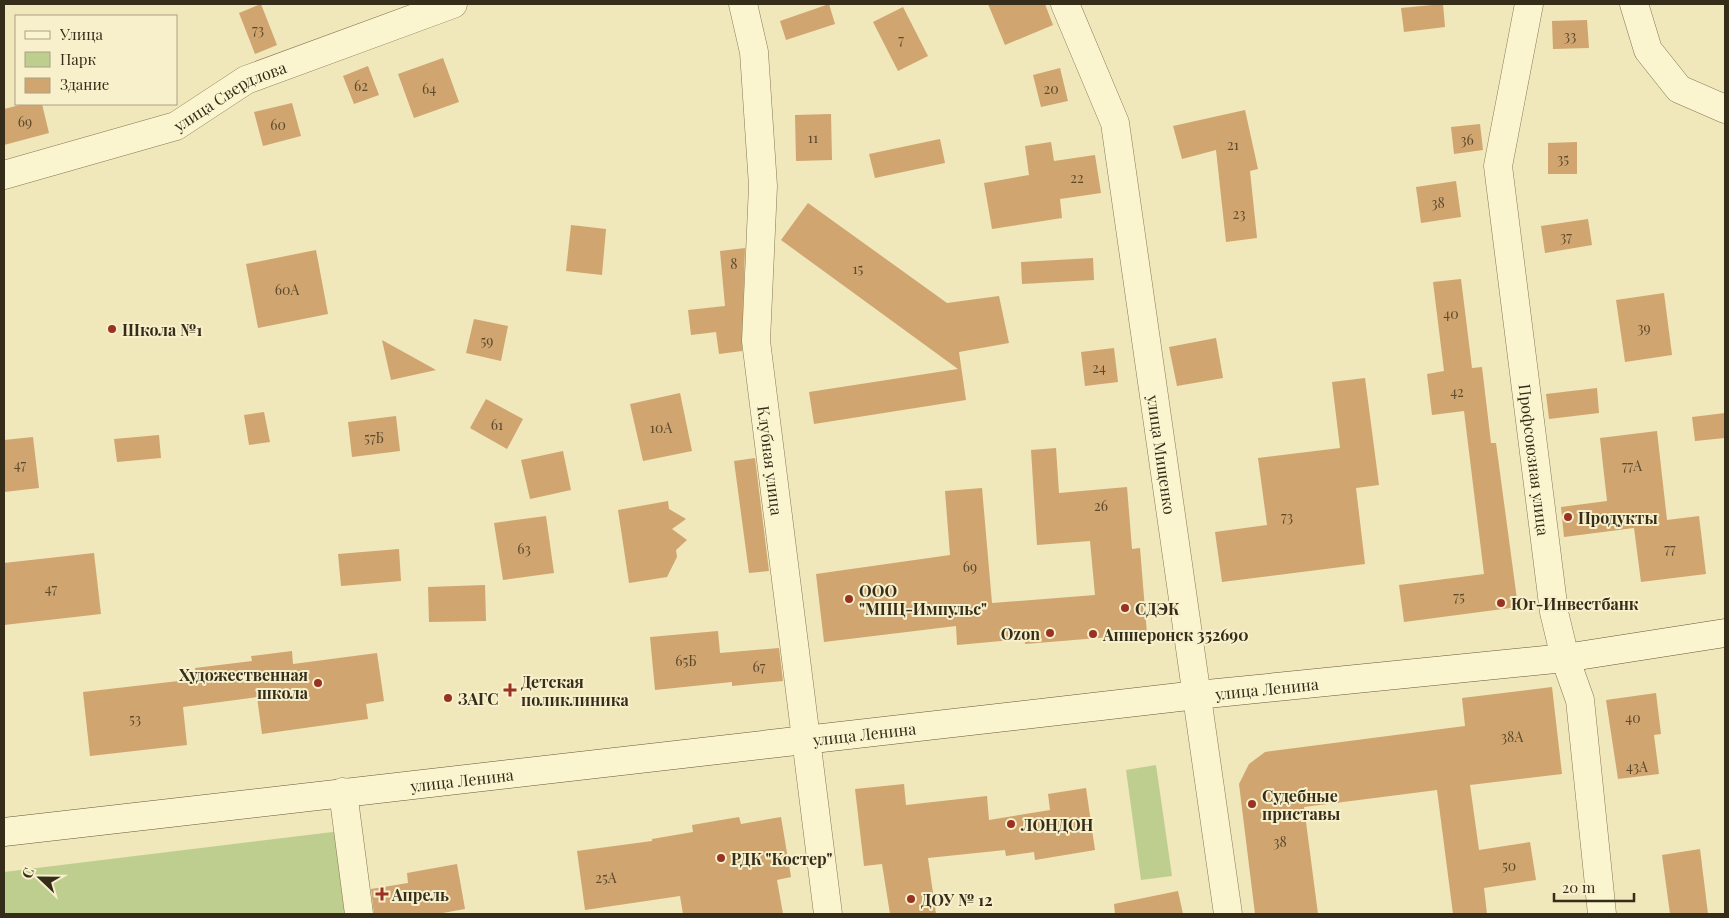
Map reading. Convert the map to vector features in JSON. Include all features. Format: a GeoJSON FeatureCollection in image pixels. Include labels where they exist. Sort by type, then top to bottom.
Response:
{"type":"FeatureCollection","features":[{"type":"Feature","properties":{"kind":"street","name":"улица Свердлова"},"geometry":{"type":"LineString","coordinates":[[4,175],[176,126],[246,80],[453,4]]}},
{"type":"Feature","properties":{"kind":"street","name":"Клубная улица"},"geometry":{"type":"LineString","coordinates":[[744,4],[754,52],[763,186],[756,341],[828,914]]}},
{"type":"Feature","properties":{"kind":"street","name":"улица Мищенко"},"geometry":{"type":"LineString","coordinates":[[1065,4],[1115,123],[1228,914]]}},
{"type":"Feature","properties":{"kind":"street","name":"Профсоюзная улица"},"geometry":{"type":"LineString","coordinates":[[1529,4],[1498,166],[1554,612],[1565,658],[1580,700],[1602,914]]}},
{"type":"Feature","properties":{"kind":"street"},"geometry":{"type":"LineString","coordinates":[[1634,4],[1648,50],[1678,89],[1725,108]]}},
{"type":"Feature","properties":{"kind":"street","name":"улица Ленина"},"geometry":{"type":"LineString","coordinates":[[4,832],[1197,695],[1565,658],[1725,633]]}},
{"type":"Feature","properties":{"kind":"street"},"geometry":{"type":"LineString","coordinates":[[343,792],[359,914]]}},
{"type":"Feature","properties":{"kind":"green space"},"geometry":{"type":"Polygon","coordinates":[[[1156,765],[1172,876],[1141,880],[1126,770],[1156,765]]]}},
{"type":"Feature","properties":{"kind":"green space"},"geometry":{"type":"Polygon","coordinates":[[[341,831],[351,914],[4,914],[4,872],[341,831]]]}},
{"type":"Feature","properties":{"kind":"building"},"geometry":{"type":"Polygon","coordinates":[[[261,4],[277,45],[255,54],[239,13],[261,4]]]}},
{"type":"Feature","properties":{"kind":"building"},"geometry":{"type":"Polygon","coordinates":[[[829,4],[835,24],[786,40],[780,21],[829,4]]]}},
{"type":"Feature","properties":{"kind":"building"},"geometry":{"type":"Polygon","coordinates":[[[988,4],[1045,4],[1053,25],[1005,45],[988,4]]]}},
{"type":"Feature","properties":{"kind":"building"},"geometry":{"type":"Polygon","coordinates":[[[1443,4],[1445,27],[1404,32],[1401,8],[1443,4]]]}},
{"type":"Feature","properties":{"kind":"building"},"geometry":{"type":"Polygon","coordinates":[[[903,7],[928,56],[898,71],[873,22],[903,7]]]}},
{"type":"Feature","properties":{"kind":"building"},"geometry":{"type":"Polygon","coordinates":[[[1587,20],[1589,48],[1553,49],[1552,21],[1587,20]]]}},
{"type":"Feature","properties":{"kind":"building"},"geometry":{"type":"Polygon","coordinates":[[[443,58],[459,102],[414,118],[398,74],[443,58]]]}},
{"type":"Feature","properties":{"kind":"building"},"geometry":{"type":"Polygon","coordinates":[[[368,66],[379,95],[354,104],[343,76],[368,66]]]}},
{"type":"Feature","properties":{"kind":"building"},"geometry":{"type":"Polygon","coordinates":[[[1060,68],[1068,101],[1041,107],[1033,75],[1060,68]]]}},
{"type":"Feature","properties":{"kind":"building"},"geometry":{"type":"Polygon","coordinates":[[[292,103],[301,136],[263,146],[254,112],[292,103]]]}},
{"type":"Feature","properties":{"kind":"building"},"geometry":{"type":"Polygon","coordinates":[[[20,105],[42,105],[49,133],[4,145],[4,109],[20,105]]]}},
{"type":"Feature","properties":{"kind":"building"},"geometry":{"type":"Polygon","coordinates":[[[1245,110],[1258,169],[1250,171],[1257,238],[1226,242],[1216,150],[1182,159],[1173,126],[1245,110]]]}},
{"type":"Feature","properties":{"kind":"building"},"geometry":{"type":"Polygon","coordinates":[[[831,114],[832,160],[796,161],[795,115],[831,114]]]}},
{"type":"Feature","properties":{"kind":"building"},"geometry":{"type":"Polygon","coordinates":[[[1480,124],[1483,150],[1454,154],[1451,127],[1480,124]]]}},
{"type":"Feature","properties":{"kind":"building"},"geometry":{"type":"Polygon","coordinates":[[[940,139],[945,163],[875,178],[869,154],[940,139]]]}},
{"type":"Feature","properties":{"kind":"building"},"geometry":{"type":"Polygon","coordinates":[[[1051,142],[1054,161],[1095,155],[1101,193],[1060,199],[1062,218],[992,229],[984,183],[1029,175],[1025,146],[1051,142]]]}},
{"type":"Feature","properties":{"kind":"building"},"geometry":{"type":"Polygon","coordinates":[[[1577,142],[1577,174],[1548,174],[1548,143],[1577,142]]]}},
{"type":"Feature","properties":{"kind":"building"},"geometry":{"type":"Polygon","coordinates":[[[1456,181],[1461,217],[1421,223],[1416,187],[1456,181]]]}},
{"type":"Feature","properties":{"kind":"building"},"geometry":{"type":"Polygon","coordinates":[[[808,203],[947,303],[999,296],[1009,343],[959,352],[966,400],[814,424],[809,392],[958,369],[781,240],[808,203]]]}},
{"type":"Feature","properties":{"kind":"building"},"geometry":{"type":"Polygon","coordinates":[[[1588,219],[1592,245],[1545,253],[1541,226],[1588,219]]]}},
{"type":"Feature","properties":{"kind":"building"},"geometry":{"type":"Polygon","coordinates":[[[571,225],[606,229],[602,275],[566,271],[571,225]]]}},
{"type":"Feature","properties":{"kind":"building"},"geometry":{"type":"Polygon","coordinates":[[[745,248],[742,351],[719,354],[716,332],[691,335],[688,310],[725,306],[720,251],[745,248]]]}},
{"type":"Feature","properties":{"kind":"building"},"geometry":{"type":"Polygon","coordinates":[[[316,250],[328,314],[258,328],[246,264],[316,250]]]}},
{"type":"Feature","properties":{"kind":"building"},"geometry":{"type":"Polygon","coordinates":[[[1093,258],[1094,280],[1022,284],[1021,262],[1093,258]]]}},
{"type":"Feature","properties":{"kind":"building"},"geometry":{"type":"Polygon","coordinates":[[[1461,279],[1472,368],[1482,367],[1491,443],[1496,443],[1518,607],[1404,622],[1399,585],[1484,574],[1464,411],[1432,415],[1427,374],[1444,371],[1433,282],[1461,279]]]}},
{"type":"Feature","properties":{"kind":"building"},"geometry":{"type":"Polygon","coordinates":[[[1664,293],[1672,355],[1625,362],[1616,300],[1664,293]]]}},
{"type":"Feature","properties":{"kind":"building"},"geometry":{"type":"Polygon","coordinates":[[[474,319],[508,326],[501,361],[466,353],[474,319]]]}},
{"type":"Feature","properties":{"kind":"building"},"geometry":{"type":"Polygon","coordinates":[[[1216,338],[1223,378],[1177,386],[1169,347],[1216,338]]]}},
{"type":"Feature","properties":{"kind":"building"},"geometry":{"type":"Polygon","coordinates":[[[382,340],[436,370],[391,380],[382,340]]]}},
{"type":"Feature","properties":{"kind":"building"},"geometry":{"type":"Polygon","coordinates":[[[1114,348],[1118,382],[1085,386],[1081,352],[1114,348]]]}},
{"type":"Feature","properties":{"kind":"building"},"geometry":{"type":"Polygon","coordinates":[[[1365,378],[1379,485],[1356,488],[1365,564],[1222,582],[1215,532],[1267,525],[1258,458],[1340,448],[1332,382],[1365,378]]]}},
{"type":"Feature","properties":{"kind":"building"},"geometry":{"type":"Polygon","coordinates":[[[1597,388],[1599,413],[1549,419],[1546,394],[1597,388]]]}},
{"type":"Feature","properties":{"kind":"building"},"geometry":{"type":"Polygon","coordinates":[[[680,393],[692,451],[643,461],[630,404],[680,393]]]}},
{"type":"Feature","properties":{"kind":"building"},"geometry":{"type":"Polygon","coordinates":[[[486,399],[523,419],[507,449],[470,428],[486,399]]]}},
{"type":"Feature","properties":{"kind":"building"},"geometry":{"type":"Polygon","coordinates":[[[264,412],[270,442],[249,445],[244,415],[264,412]]]}},
{"type":"Feature","properties":{"kind":"building"},"geometry":{"type":"Polygon","coordinates":[[[1725,413],[1725,438],[1695,441],[1692,417],[1725,413]]]}},
{"type":"Feature","properties":{"kind":"building"},"geometry":{"type":"Polygon","coordinates":[[[396,416],[400,451],[352,457],[348,422],[396,416]]]}},
{"type":"Feature","properties":{"kind":"building"},"geometry":{"type":"Polygon","coordinates":[[[1657,431],[1667,520],[1699,516],[1706,574],[1641,582],[1634,528],[1564,537],[1561,507],[1607,501],[1600,438],[1657,431]]]}},
{"type":"Feature","properties":{"kind":"building"},"geometry":{"type":"Polygon","coordinates":[[[159,435],[161,458],[117,462],[114,439],[159,435]]]}},
{"type":"Feature","properties":{"kind":"building"},"geometry":{"type":"Polygon","coordinates":[[[33,437],[39,488],[4,492],[4,440],[33,437]]]}},
{"type":"Feature","properties":{"kind":"building"},"geometry":{"type":"Polygon","coordinates":[[[1056,448],[1059,493],[1127,487],[1132,549],[1140,548],[1147,634],[1025,644],[1025,639],[957,645],[956,626],[824,642],[816,574],[950,555],[945,491],[982,488],[992,603],[1095,595],[1090,541],[1037,545],[1031,450],[1056,448]]]}},
{"type":"Feature","properties":{"kind":"building"},"geometry":{"type":"Polygon","coordinates":[[[563,451],[571,490],[530,499],[521,460],[563,451]]]}},
{"type":"Feature","properties":{"kind":"building"},"geometry":{"type":"Polygon","coordinates":[[[755,458],[769,571],[749,573],[734,461],[755,458]]]}},
{"type":"Feature","properties":{"kind":"building"},"geometry":{"type":"Polygon","coordinates":[[[668,501],[669,509],[686,519],[672,529],[687,540],[676,550],[677,557],[667,577],[629,583],[618,510],[668,501]]]}},
{"type":"Feature","properties":{"kind":"building"},"geometry":{"type":"Polygon","coordinates":[[[546,516],[554,573],[503,580],[494,523],[546,516]]]}},
{"type":"Feature","properties":{"kind":"building"},"geometry":{"type":"Polygon","coordinates":[[[399,549],[401,581],[341,586],[338,554],[399,549]]]}},
{"type":"Feature","properties":{"kind":"building"},"geometry":{"type":"Polygon","coordinates":[[[94,553],[101,614],[4,625],[4,563],[94,553]]]}},
{"type":"Feature","properties":{"kind":"building"},"geometry":{"type":"Polygon","coordinates":[[[485,585],[486,621],[429,622],[428,587],[485,585]]]}},
{"type":"Feature","properties":{"kind":"building"},"geometry":{"type":"Polygon","coordinates":[[[718,631],[720,653],[779,648],[783,681],[732,686],[732,682],[655,690],[650,637],[718,631]]]}},
{"type":"Feature","properties":{"kind":"building"},"geometry":{"type":"Polygon","coordinates":[[[292,651],[293,664],[377,653],[384,701],[366,704],[368,719],[262,734],[257,697],[183,707],[187,745],[90,756],[83,692],[196,679],[195,668],[252,661],[251,656],[292,651]]]}},
{"type":"Feature","properties":{"kind":"building"},"geometry":{"type":"Polygon","coordinates":[[[1552,687],[1562,774],[1470,785],[1479,850],[1530,842],[1536,880],[1484,888],[1487,914],[1453,914],[1437,790],[1304,807],[1318,914],[1255,914],[1239,784],[1249,764],[1265,752],[1465,726],[1462,698],[1552,687]]]}},
{"type":"Feature","properties":{"kind":"building"},"geometry":{"type":"Polygon","coordinates":[[[1656,693],[1661,734],[1654,735],[1659,774],[1618,779],[1606,700],[1656,693]]]}},
{"type":"Feature","properties":{"kind":"building"},"geometry":{"type":"Polygon","coordinates":[[[904,784],[906,805],[987,796],[989,820],[1050,810],[1048,794],[1086,788],[1095,850],[1035,860],[1034,852],[1006,856],[1005,850],[928,858],[936,914],[890,914],[882,864],[864,866],[855,789],[904,784]]]}},
{"type":"Feature","properties":{"kind":"building","name":"РДК \"Костер\""},"geometry":{"type":"Polygon","coordinates":[[[739,817],[741,824],[781,817],[791,877],[777,880],[783,914],[683,914],[680,896],[585,910],[577,851],[652,841],[652,839],[693,832],[692,825],[739,817]]]}},
{"type":"Feature","properties":{"kind":"building"},"geometry":{"type":"Polygon","coordinates":[[[1700,849],[1708,914],[1670,914],[1662,855],[1700,849]]]}},
{"type":"Feature","properties":{"kind":"building"},"geometry":{"type":"Polygon","coordinates":[[[457,864],[465,909],[437,914],[374,914],[371,889],[408,883],[407,873],[457,864]]]}},
{"type":"Feature","properties":{"kind":"building"},"geometry":{"type":"Polygon","coordinates":[[[1178,891],[1183,914],[1115,914],[1114,904],[1178,891]]]}},
{"type":"Feature","properties":{"kind":"place","name":"Школа №1"},"geometry":{"type":"Point","coordinates":[112,329]}},
{"type":"Feature","properties":{"kind":"place","name":"Продукты"},"geometry":{"type":"Point","coordinates":[1568,517]}},
{"type":"Feature","properties":{"kind":"place","name":"ООО \"МПЦ-Импульс\""},"geometry":{"type":"Point","coordinates":[849,599]}},
{"type":"Feature","properties":{"kind":"place","name":"Юг-Инвестбанк"},"geometry":{"type":"Point","coordinates":[1501,603]}},
{"type":"Feature","properties":{"kind":"place","name":"СДЭК"},"geometry":{"type":"Point","coordinates":[1125,608]}},
{"type":"Feature","properties":{"kind":"place","name":"Ozon"},"geometry":{"type":"Point","coordinates":[1050,633]}},
{"type":"Feature","properties":{"kind":"place","name":"Апшеронск 352690"},"geometry":{"type":"Point","coordinates":[1093,634]}},
{"type":"Feature","properties":{"kind":"place","name":"Художественная школа"},"geometry":{"type":"Point","coordinates":[318,683]}},
{"type":"Feature","properties":{"kind":"place","name":"Детская поликлиника"},"geometry":{"type":"Point","coordinates":[510,690]}},
{"type":"Feature","properties":{"kind":"place","name":"ЗАГС"},"geometry":{"type":"Point","coordinates":[448,698]}},
{"type":"Feature","properties":{"kind":"place","name":"Судебные приставы"},"geometry":{"type":"Point","coordinates":[1252,804]}},
{"type":"Feature","properties":{"kind":"place","name":"ЛОНДОН"},"geometry":{"type":"Point","coordinates":[1011,824]}},
{"type":"Feature","properties":{"kind":"place","name":"РДК \"Костер\""},"geometry":{"type":"Point","coordinates":[721,858]}},
{"type":"Feature","properties":{"kind":"place","name":"Апрель"},"geometry":{"type":"Point","coordinates":[382,894]}},
{"type":"Feature","properties":{"kind":"place","name":"ДОУ № 12"},"geometry":{"type":"Point","coordinates":[911,899]}}]}
